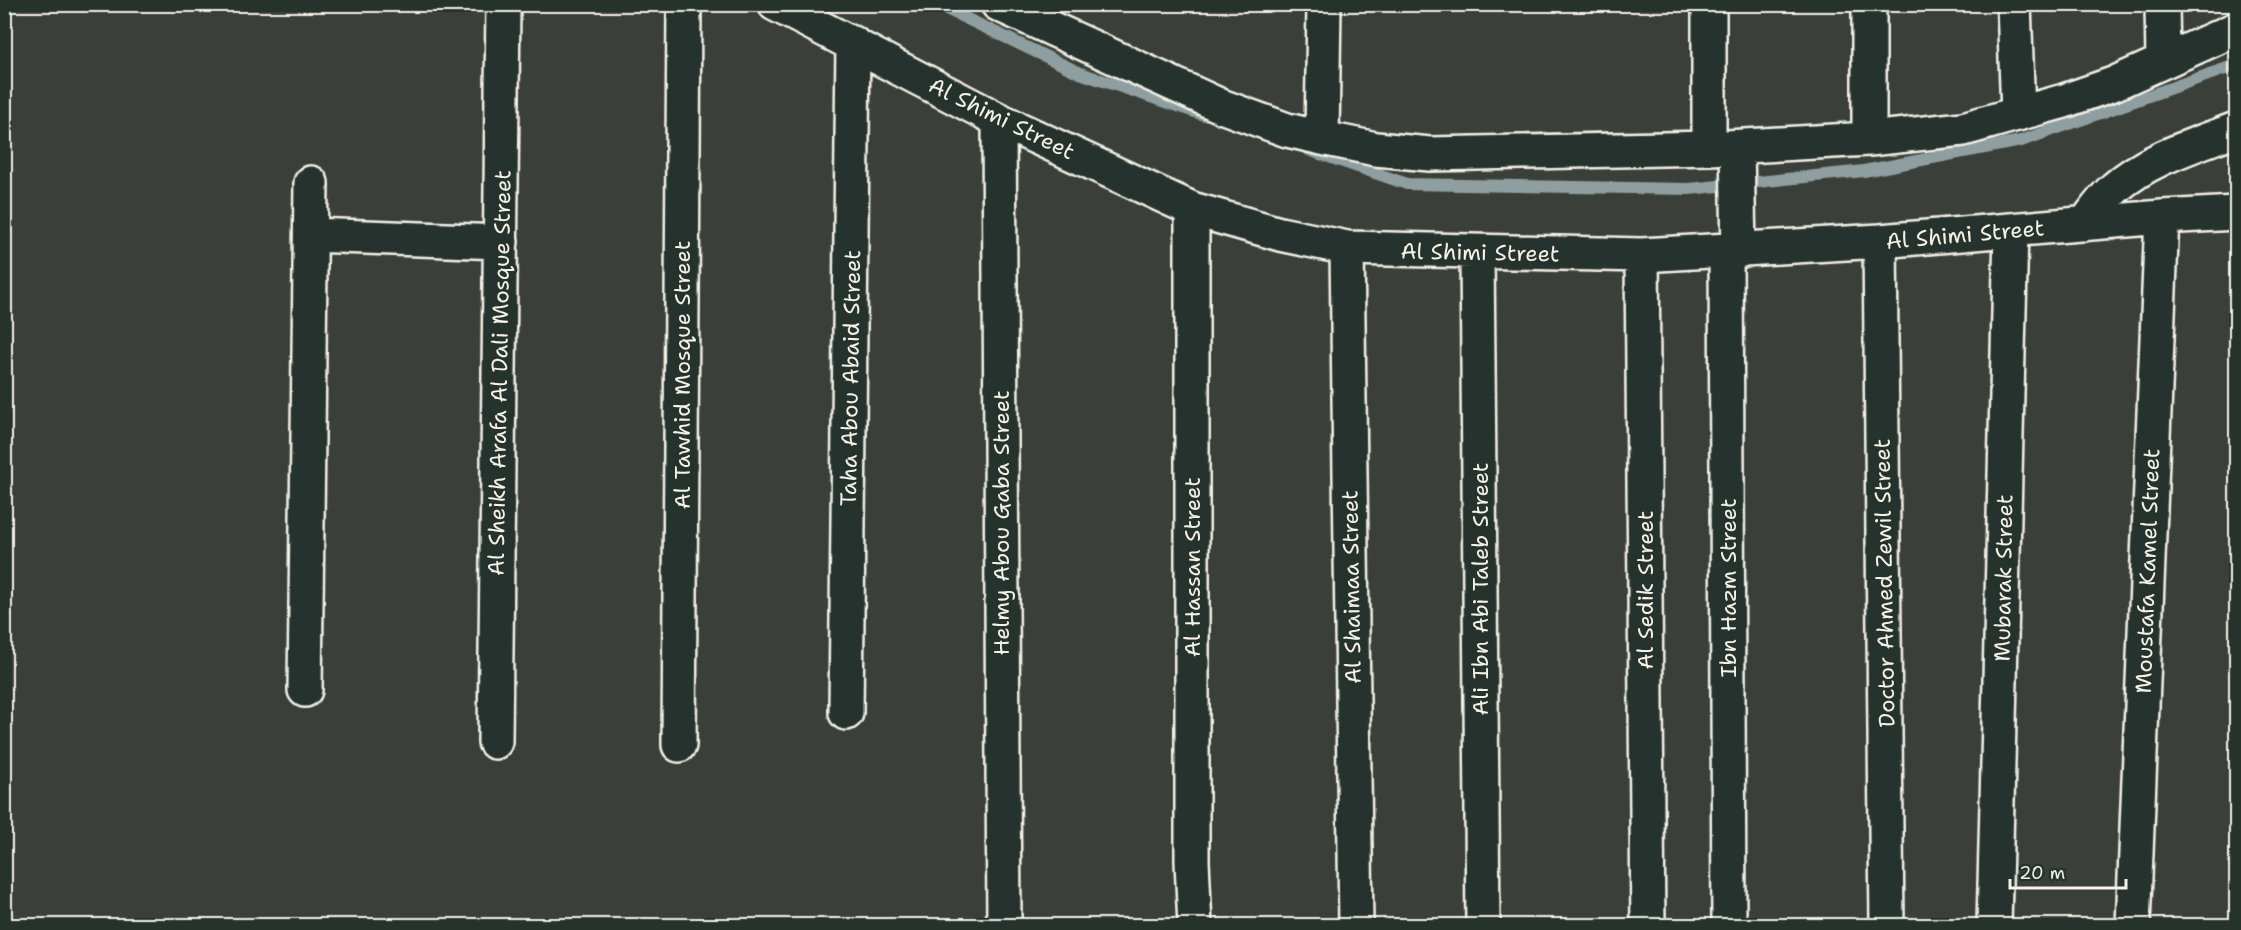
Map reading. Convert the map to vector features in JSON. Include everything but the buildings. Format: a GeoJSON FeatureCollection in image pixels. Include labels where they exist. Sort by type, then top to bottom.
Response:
{"type":"FeatureCollection","features":[{"type":"Feature","properties":{"kind":"street","name":"Al Sheikh Arafa Al Dali Mosque Street"},"geometry":{"type":"LineString","coordinates":[[495,742],[503,4]]}},
{"type":"Feature","properties":{"kind":"street","name":"Al Tawhid Mosque Street"},"geometry":{"type":"LineString","coordinates":[[680,745],[684,4]]}},
{"type":"Feature","properties":{"kind":"street","name":"Al Shimi Street"},"geometry":{"type":"LineString","coordinates":[[775,4],[999,120],[1192,209],[1280,234],[1347,248],[1642,255],[1880,241],[2162,217],[2236,213]]}},
{"type":"Feature","properties":{"kind":"street"},"geometry":{"type":"LineString","coordinates":[[998,4],[1221,106],[1287,130],[1376,149],[1430,154],[1723,147],[1869,139],[1963,129],[2064,101],[2113,84],[2236,29]]}},
{"type":"Feature","properties":{"kind":"street"},"geometry":{"type":"LineString","coordinates":[[1322,138],[1324,4]]}},
{"type":"Feature","properties":{"kind":"street","name":"Ibn Hazm Street"},"geometry":{"type":"LineString","coordinates":[[1709,4],[1733,251],[1729,926]]}},
{"type":"Feature","properties":{"kind":"street"},"geometry":{"type":"LineString","coordinates":[[1869,4],[1869,139]]}},
{"type":"Feature","properties":{"kind":"street"},"geometry":{"type":"LineString","coordinates":[[2014,4],[2018,114]]}},
{"type":"Feature","properties":{"kind":"street"},"geometry":{"type":"LineString","coordinates":[[2162,4],[2163,60]]}},
{"type":"Feature","properties":{"kind":"street","name":"Taha Abou Abaid Street"},"geometry":{"type":"LineString","coordinates":[[846,713],[853,43]]}},
{"type":"Feature","properties":{"kind":"street","name":"Helmy Abou Gaba Street"},"geometry":{"type":"LineString","coordinates":[[999,120],[1004,926]]}},
{"type":"Feature","properties":{"kind":"street"},"geometry":{"type":"LineString","coordinates":[[2085,224],[2113,189],[2136,172],[2161,159],[2236,129]]}},
{"type":"Feature","properties":{"kind":"street"},"geometry":{"type":"LineString","coordinates":[[305,690],[311,183]]}},
{"type":"Feature","properties":{"kind":"street","name":"Al Hassan Street"},"geometry":{"type":"LineString","coordinates":[[1192,209],[1192,861],[1195,926]]}},
{"type":"Feature","properties":{"kind":"street","name":"Moustafa Kamel Street"},"geometry":{"type":"LineString","coordinates":[[2133,926],[2162,217]]}},
{"type":"Feature","properties":{"kind":"street","name":"Mubarak Street"},"geometry":{"type":"LineString","coordinates":[[1994,926],[2012,230]]}},
{"type":"Feature","properties":{"kind":"street"},"geometry":{"type":"LineString","coordinates":[[311,235],[501,242]]}},
{"type":"Feature","properties":{"kind":"street","name":"Doctor Ahmed Zewil Street"},"geometry":{"type":"LineString","coordinates":[[1880,241],[1887,926]]}},
{"type":"Feature","properties":{"kind":"street","name":"Al Shaimaa Street"},"geometry":{"type":"LineString","coordinates":[[1347,248],[1356,926]]}},
{"type":"Feature","properties":{"kind":"street","name":"Ali Ibn Abi Taleb Street"},"geometry":{"type":"LineString","coordinates":[[1477,252],[1483,926]]}},
{"type":"Feature","properties":{"kind":"street","name":"Al Sedik Street"},"geometry":{"type":"LineString","coordinates":[[1642,255],[1648,926]]}},
{"type":"Feature","properties":{"kind":"waterway"},"geometry":{"type":"LineString","coordinates":[[936,4],[1080,73],[1204,115]]}},
{"type":"Feature","properties":{"kind":"waterway"},"geometry":{"type":"LineString","coordinates":[[1309,150],[1407,184],[1689,189],[1864,171],[2021,141],[2236,65]]}}]}
